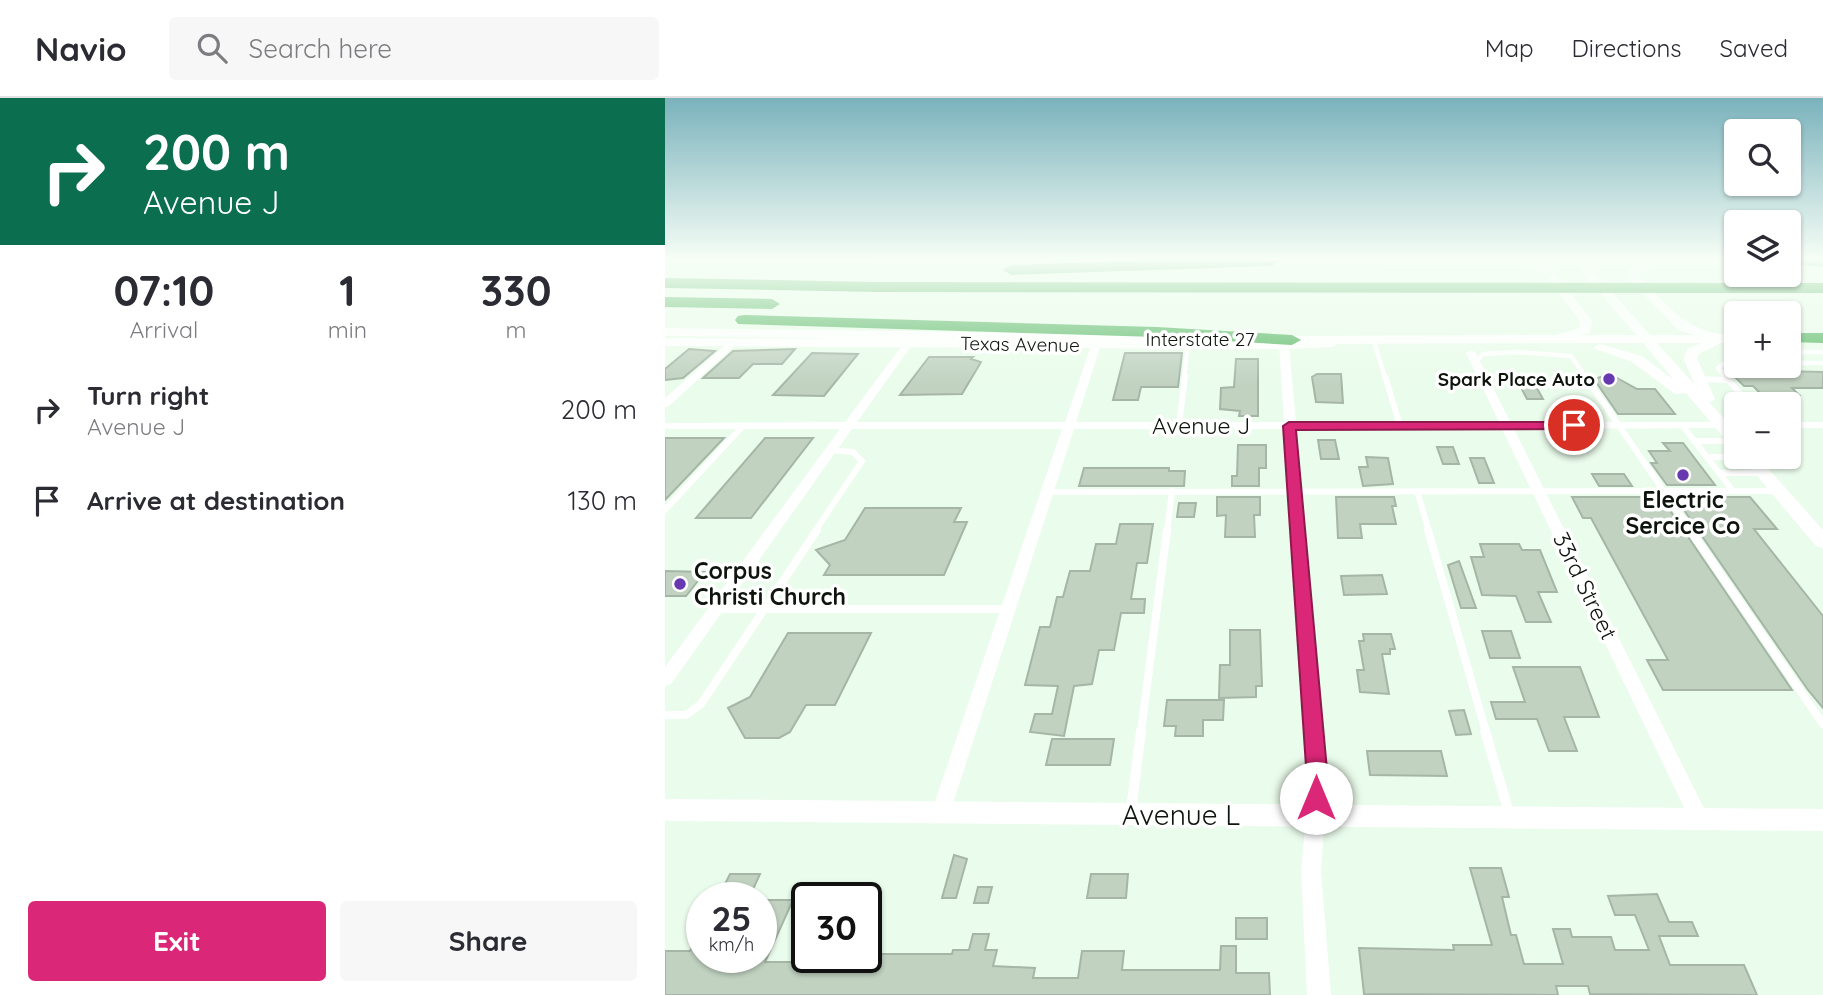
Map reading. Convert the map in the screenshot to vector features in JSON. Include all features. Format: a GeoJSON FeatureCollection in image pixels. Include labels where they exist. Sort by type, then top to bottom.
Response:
{"type":"FeatureCollection","features":[{"type":"Feature","properties":{"kind":"highway"},"geometry":{"type":"LineString","coordinates":[[665,302],[817,304]]}},
{"type":"Feature","properties":{"kind":"highway"},"geometry":{"type":"LineString","coordinates":[[976,305],[1823,304]]}},
{"type":"Feature","properties":{"kind":"highway"},"geometry":{"type":"LineString","coordinates":[[665,317],[1157,332],[1288,343]]}},
{"type":"Feature","properties":{"kind":"highway"},"geometry":{"type":"LineString","coordinates":[[1801,341],[1823,338]]}},
{"type":"Feature","properties":{"kind":"main road"},"geometry":{"type":"LineString","coordinates":[[1521,341],[1570,335],[1585,330],[1586,321],[1571,301]]}},
{"type":"Feature","properties":{"kind":"main road"},"geometry":{"type":"LineString","coordinates":[[1614,301],[1724,424]]}},
{"type":"Feature","properties":{"kind":"main road"},"geometry":{"type":"LineString","coordinates":[[1657,301],[1683,327],[1701,334],[1724,337]]}},
{"type":"Feature","properties":{"kind":"main road","name":"Interstate 27"},"geometry":{"type":"LineString","coordinates":[[665,333],[914,340],[1288,343],[1724,339]]}},
{"type":"Feature","properties":{"kind":"main road"},"geometry":{"type":"LineString","coordinates":[[1521,341],[1604,348],[1637,359],[1664,377],[1724,426]]}},
{"type":"Feature","properties":{"kind":"main road"},"geometry":{"type":"LineString","coordinates":[[1724,342],[1693,351],[1690,358],[1698,379],[1724,420]]}},
{"type":"Feature","properties":{"kind":"main road"},"geometry":{"type":"LineString","coordinates":[[1760,469],[1823,541]]}},
{"type":"Feature","properties":{"kind":"street","name":"Texas Avenue"},"geometry":{"type":"LineString","coordinates":[[665,342],[914,340],[1096,345],[1288,343]]}},
{"type":"Feature","properties":{"kind":"street"},"geometry":{"type":"LineString","coordinates":[[665,680],[829,450],[914,340]]}},
{"type":"Feature","properties":{"kind":"street"},"geometry":{"type":"LineString","coordinates":[[665,404],[734,342]]}},
{"type":"Feature","properties":{"kind":"street"},"geometry":{"type":"LineString","coordinates":[[1288,343],[1289,426],[1318,781],[1311,871],[1319,995]]}},
{"type":"Feature","properties":{"kind":"street"},"geometry":{"type":"LineString","coordinates":[[941,813],[1096,345]]}},
{"type":"Feature","properties":{"kind":"street","name":"33rd Street"},"geometry":{"type":"LineString","coordinates":[[1473,357],[1699,818]]}},
{"type":"Feature","properties":{"kind":"street","name":"Avenue J"},"geometry":{"type":"LineString","coordinates":[[665,426],[1682,425],[1724,432]]}},
{"type":"Feature","properties":{"kind":"street"},"geometry":{"type":"LineString","coordinates":[[1801,425],[1823,425]]}},
{"type":"Feature","properties":{"kind":"street","name":"Avenue L"},"geometry":{"type":"LineString","coordinates":[[665,810],[1823,820]]}},
{"type":"Feature","properties":{"kind":"lane"},"geometry":{"type":"LineString","coordinates":[[1374,341],[1400,426]]}},
{"type":"Feature","properties":{"kind":"lane"},"geometry":{"type":"LineString","coordinates":[[1179,426],[1188,345]]}},
{"type":"Feature","properties":{"kind":"lane"},"geometry":{"type":"LineString","coordinates":[[1801,346],[1823,352]]}},
{"type":"Feature","properties":{"kind":"lane"},"geometry":{"type":"LineString","coordinates":[[1473,357],[1518,352],[1571,356],[1823,724]]}},
{"type":"Feature","properties":{"kind":"lane"},"geometry":{"type":"LineString","coordinates":[[1724,363],[1718,368],[1724,377]]}},
{"type":"Feature","properties":{"kind":"lane"},"geometry":{"type":"LineString","coordinates":[[1801,363],[1823,363]]}},
{"type":"Feature","properties":{"kind":"lane"},"geometry":{"type":"LineString","coordinates":[[1698,379],[1726,380],[1738,392]]}},
{"type":"Feature","properties":{"kind":"lane"},"geometry":{"type":"LineString","coordinates":[[1682,425],[1733,491]]}},
{"type":"Feature","properties":{"kind":"lane"},"geometry":{"type":"LineString","coordinates":[[665,510],[743,426]]}},
{"type":"Feature","properties":{"kind":"lane"},"geometry":{"type":"LineString","coordinates":[[1694,440],[1724,434]]}},
{"type":"Feature","properties":{"kind":"lane"},"geometry":{"type":"LineString","coordinates":[[665,715],[694,712],[862,461],[853,452],[829,450]]}},
{"type":"Feature","properties":{"kind":"lane"},"geometry":{"type":"LineString","coordinates":[[1707,457],[1724,457]]}},
{"type":"Feature","properties":{"kind":"lane"},"geometry":{"type":"LineString","coordinates":[[1719,473],[1763,473]]}},
{"type":"Feature","properties":{"kind":"lane"},"geometry":{"type":"LineString","coordinates":[[1131,814],[1172,491]]}},
{"type":"Feature","properties":{"kind":"lane"},"geometry":{"type":"LineString","coordinates":[[1417,491],[1511,817]]}},
{"type":"Feature","properties":{"kind":"lane"},"geometry":{"type":"LineString","coordinates":[[1047,492],[1779,491]]}},
{"type":"Feature","properties":{"kind":"lane"},"geometry":{"type":"LineString","coordinates":[[716,609],[1009,609]]}},
{"type":"Feature","properties":{"kind":"building"},"geometry":{"type":"Polygon","coordinates":[[[689,349],[715,351],[683,378],[665,380],[665,369],[689,349]]]}},
{"type":"Feature","properties":{"kind":"building"},"geometry":{"type":"Polygon","coordinates":[[[795,349],[782,364],[753,364],[739,378],[703,378],[733,351],[795,349]]]}},
{"type":"Feature","properties":{"kind":"building"},"geometry":{"type":"Polygon","coordinates":[[[812,353],[858,354],[824,396],[773,395],[812,353]]]}},
{"type":"Feature","properties":{"kind":"building"},"geometry":{"type":"Polygon","coordinates":[[[1125,353],[1182,353],[1178,387],[1141,387],[1138,400],[1113,400],[1125,353]]]}},
{"type":"Feature","properties":{"kind":"building"},"geometry":{"type":"Polygon","coordinates":[[[929,357],[973,357],[971,359],[981,362],[962,394],[900,395],[929,357]]]}},
{"type":"Feature","properties":{"kind":"building"},"geometry":{"type":"Polygon","coordinates":[[[1236,359],[1258,359],[1258,416],[1239,416],[1240,411],[1220,409],[1221,388],[1234,387],[1236,359]]]}},
{"type":"Feature","properties":{"kind":"building"},"geometry":{"type":"Polygon","coordinates":[[[1801,372],[1823,372],[1823,388],[1792,388],[1796,392],[1759,392],[1753,386],[1744,386],[1736,378],[1801,378],[1801,372]]]}},
{"type":"Feature","properties":{"kind":"building"},"geometry":{"type":"Polygon","coordinates":[[[1317,374],[1341,374],[1343,403],[1316,402],[1312,377],[1317,374]]]}},
{"type":"Feature","properties":{"kind":"building"},"geometry":{"type":"Polygon","coordinates":[[[1610,374],[1637,389],[1655,389],[1675,414],[1618,414],[1594,379],[1610,374]]]}},
{"type":"Feature","properties":{"kind":"building"},"geometry":{"type":"Polygon","coordinates":[[[1515,376],[1530,376],[1543,399],[1527,399],[1515,376]]]}},
{"type":"Feature","properties":{"kind":"building"},"geometry":{"type":"Polygon","coordinates":[[[665,438],[724,438],[665,500],[665,438]]]}},
{"type":"Feature","properties":{"kind":"building"},"geometry":{"type":"Polygon","coordinates":[[[765,438],[813,438],[751,518],[696,518],[765,438]]]}},
{"type":"Feature","properties":{"kind":"building"},"geometry":{"type":"Polygon","coordinates":[[[1318,440],[1335,440],[1339,459],[1321,459],[1318,440]]]}},
{"type":"Feature","properties":{"kind":"building","name":"Electric Sercice Co"},"geometry":{"type":"Polygon","coordinates":[[[1663,443],[1683,443],[1715,485],[1667,485],[1651,463],[1657,463],[1649,451],[1670,451],[1663,443]]]}},
{"type":"Feature","properties":{"kind":"building"},"geometry":{"type":"Polygon","coordinates":[[[1238,445],[1266,445],[1266,468],[1259,468],[1259,486],[1232,486],[1232,476],[1237,476],[1238,445]]]}},
{"type":"Feature","properties":{"kind":"building"},"geometry":{"type":"Polygon","coordinates":[[[1437,447],[1453,447],[1459,464],[1443,464],[1437,447]]]}},
{"type":"Feature","properties":{"kind":"building"},"geometry":{"type":"Polygon","coordinates":[[[1366,457],[1388,458],[1393,484],[1363,486],[1359,467],[1368,467],[1366,457]]]}},
{"type":"Feature","properties":{"kind":"building"},"geometry":{"type":"Polygon","coordinates":[[[1470,458],[1484,458],[1494,483],[1479,483],[1470,458]]]}},
{"type":"Feature","properties":{"kind":"building"},"geometry":{"type":"Polygon","coordinates":[[[1084,468],[1169,468],[1169,471],[1185,471],[1184,486],[1079,486],[1084,468]]]}},
{"type":"Feature","properties":{"kind":"building"},"geometry":{"type":"Polygon","coordinates":[[[1592,474],[1624,474],[1632,486],[1599,486],[1592,474]]]}},
{"type":"Feature","properties":{"kind":"building"},"geometry":{"type":"Polygon","coordinates":[[[1217,497],[1260,497],[1260,515],[1254,515],[1255,537],[1225,537],[1226,515],[1217,516],[1217,497]]]}},
{"type":"Feature","properties":{"kind":"building"},"geometry":{"type":"Polygon","coordinates":[[[1336,497],[1394,497],[1396,506],[1392,506],[1396,524],[1360,524],[1362,538],[1338,538],[1336,497]]]}},
{"type":"Feature","properties":{"kind":"building"},"geometry":{"type":"Polygon","coordinates":[[[1572,497],[1661,497],[1792,690],[1663,690],[1647,660],[1668,660],[1591,518],[1583,518],[1572,497]]]}},
{"type":"Feature","properties":{"kind":"building"},"geometry":{"type":"Polygon","coordinates":[[[1675,497],[1750,497],[1777,529],[1754,529],[1823,616],[1823,708],[1808,690],[1675,497]]]}},
{"type":"Feature","properties":{"kind":"building"},"geometry":{"type":"Polygon","coordinates":[[[1179,503],[1196,503],[1194,517],[1177,517],[1179,503]]]}},
{"type":"Feature","properties":{"kind":"building"},"geometry":{"type":"Polygon","coordinates":[[[865,508],[961,508],[954,522],[967,522],[944,575],[824,575],[830,565],[816,550],[845,540],[865,508]]]}},
{"type":"Feature","properties":{"kind":"building"},"geometry":{"type":"Polygon","coordinates":[[[1120,524],[1153,524],[1147,563],[1137,563],[1131,599],[1145,599],[1144,613],[1121,613],[1114,650],[1099,650],[1092,684],[1074,686],[1064,736],[1030,732],[1035,714],[1052,714],[1058,686],[1025,685],[1040,627],[1050,627],[1057,597],[1063,597],[1070,571],[1090,571],[1096,544],[1116,544],[1120,524]]]}},
{"type":"Feature","properties":{"kind":"building"},"geometry":{"type":"Polygon","coordinates":[[[1480,544],[1519,544],[1522,550],[1540,550],[1557,592],[1538,592],[1551,622],[1526,622],[1516,596],[1482,595],[1471,557],[1484,557],[1480,544]]]}},
{"type":"Feature","properties":{"kind":"building"},"geometry":{"type":"Polygon","coordinates":[[[1459,561],[1476,608],[1461,608],[1448,565],[1459,561]]]}},
{"type":"Feature","properties":{"kind":"building","name":"Corpus Christi Church"},"geometry":{"type":"Polygon","coordinates":[[[665,571],[705,572],[686,596],[665,596],[665,571]]]}},
{"type":"Feature","properties":{"kind":"building"},"geometry":{"type":"Polygon","coordinates":[[[1382,575],[1387,594],[1344,595],[1341,576],[1382,575]]]}},
{"type":"Feature","properties":{"kind":"building"},"geometry":{"type":"Polygon","coordinates":[[[1230,630],[1260,630],[1262,686],[1256,686],[1256,697],[1219,698],[1220,665],[1230,665],[1230,630]]]}},
{"type":"Feature","properties":{"kind":"building"},"geometry":{"type":"Polygon","coordinates":[[[1482,631],[1511,631],[1520,658],[1490,658],[1482,631]]]}},
{"type":"Feature","properties":{"kind":"building"},"geometry":{"type":"Polygon","coordinates":[[[788,633],[871,633],[835,705],[806,705],[790,732],[779,738],[745,738],[728,708],[750,697],[788,633]]]}},
{"type":"Feature","properties":{"kind":"building"},"geometry":{"type":"Polygon","coordinates":[[[1363,634],[1391,634],[1395,649],[1390,649],[1390,654],[1382,654],[1389,694],[1360,692],[1357,670],[1364,670],[1359,641],[1364,641],[1363,634]]]}},
{"type":"Feature","properties":{"kind":"building"},"geometry":{"type":"Polygon","coordinates":[[[1513,667],[1580,667],[1599,717],[1564,717],[1577,751],[1549,751],[1537,719],[1496,719],[1491,702],[1525,702],[1513,667]]]}},
{"type":"Feature","properties":{"kind":"building"},"geometry":{"type":"Polygon","coordinates":[[[1167,700],[1224,700],[1223,720],[1203,720],[1203,736],[1175,736],[1176,726],[1164,726],[1167,700]]]}},
{"type":"Feature","properties":{"kind":"building"},"geometry":{"type":"Polygon","coordinates":[[[1464,710],[1471,734],[1456,735],[1449,711],[1464,710]]]}},
{"type":"Feature","properties":{"kind":"building"},"geometry":{"type":"Polygon","coordinates":[[[1052,739],[1114,739],[1110,765],[1046,765],[1052,739]]]}},
{"type":"Feature","properties":{"kind":"building"},"geometry":{"type":"Polygon","coordinates":[[[1367,751],[1441,751],[1447,776],[1370,775],[1367,751]]]}},
{"type":"Feature","properties":{"kind":"building"},"geometry":{"type":"Polygon","coordinates":[[[954,855],[967,859],[956,898],[942,898],[954,855]]]}},
{"type":"Feature","properties":{"kind":"building"},"geometry":{"type":"Polygon","coordinates":[[[1470,868],[1501,868],[1509,897],[1502,897],[1511,935],[1516,935],[1524,964],[1563,964],[1553,929],[1570,929],[1572,937],[1611,937],[1615,950],[1649,950],[1635,915],[1615,915],[1608,896],[1657,894],[1669,922],[1692,922],[1698,936],[1659,936],[1670,965],[1744,965],[1757,995],[1590,994],[1588,986],[1556,986],[1558,995],[1364,994],[1359,948],[1454,950],[1453,945],[1492,945],[1470,868]]]}},
{"type":"Feature","properties":{"kind":"building"},"geometry":{"type":"Polygon","coordinates":[[[730,874],[760,874],[756,882],[726,882],[730,874]]]}},
{"type":"Feature","properties":{"kind":"building"},"geometry":{"type":"Polygon","coordinates":[[[1091,874],[1128,874],[1126,898],[1087,898],[1091,874]]]}},
{"type":"Feature","properties":{"kind":"building"},"geometry":{"type":"Polygon","coordinates":[[[978,887],[992,887],[988,903],[974,903],[978,887]]]}},
{"type":"Feature","properties":{"kind":"building"},"geometry":{"type":"Polygon","coordinates":[[[777,900],[791,900],[777,935],[777,900]]]}},
{"type":"Feature","properties":{"kind":"building"},"geometry":{"type":"Polygon","coordinates":[[[1236,918],[1267,918],[1267,939],[1236,939],[1236,918]]]}},
{"type":"Feature","properties":{"kind":"building"},"geometry":{"type":"Polygon","coordinates":[[[973,934],[989,934],[985,950],[997,950],[993,966],[1035,968],[1033,978],[1078,978],[1082,951],[1124,951],[1122,970],[1220,970],[1221,946],[1236,946],[1236,973],[1269,973],[1270,995],[665,995],[665,951],[686,951],[686,973],[777,973],[777,962],[791,962],[791,973],[882,973],[882,954],[952,954],[953,950],[969,950],[973,934]]]}},
{"type":"Feature","properties":{"kind":"place","name":"Spark Place Auto"},"geometry":{"type":"Point","coordinates":[1609,379]}},
{"type":"Feature","properties":{"kind":"place","name":"Electric Sercice Co"},"geometry":{"type":"Point","coordinates":[1683,475]}},
{"type":"Feature","properties":{"kind":"place","name":"Corpus Christi Church"},"geometry":{"type":"Point","coordinates":[680,584]}},
{"type":"Feature","properties":{"kind":"route"},"geometry":{"type":"LineString","coordinates":[[1316,798],[1318,781],[1289,426],[1574,425]]}}]}
